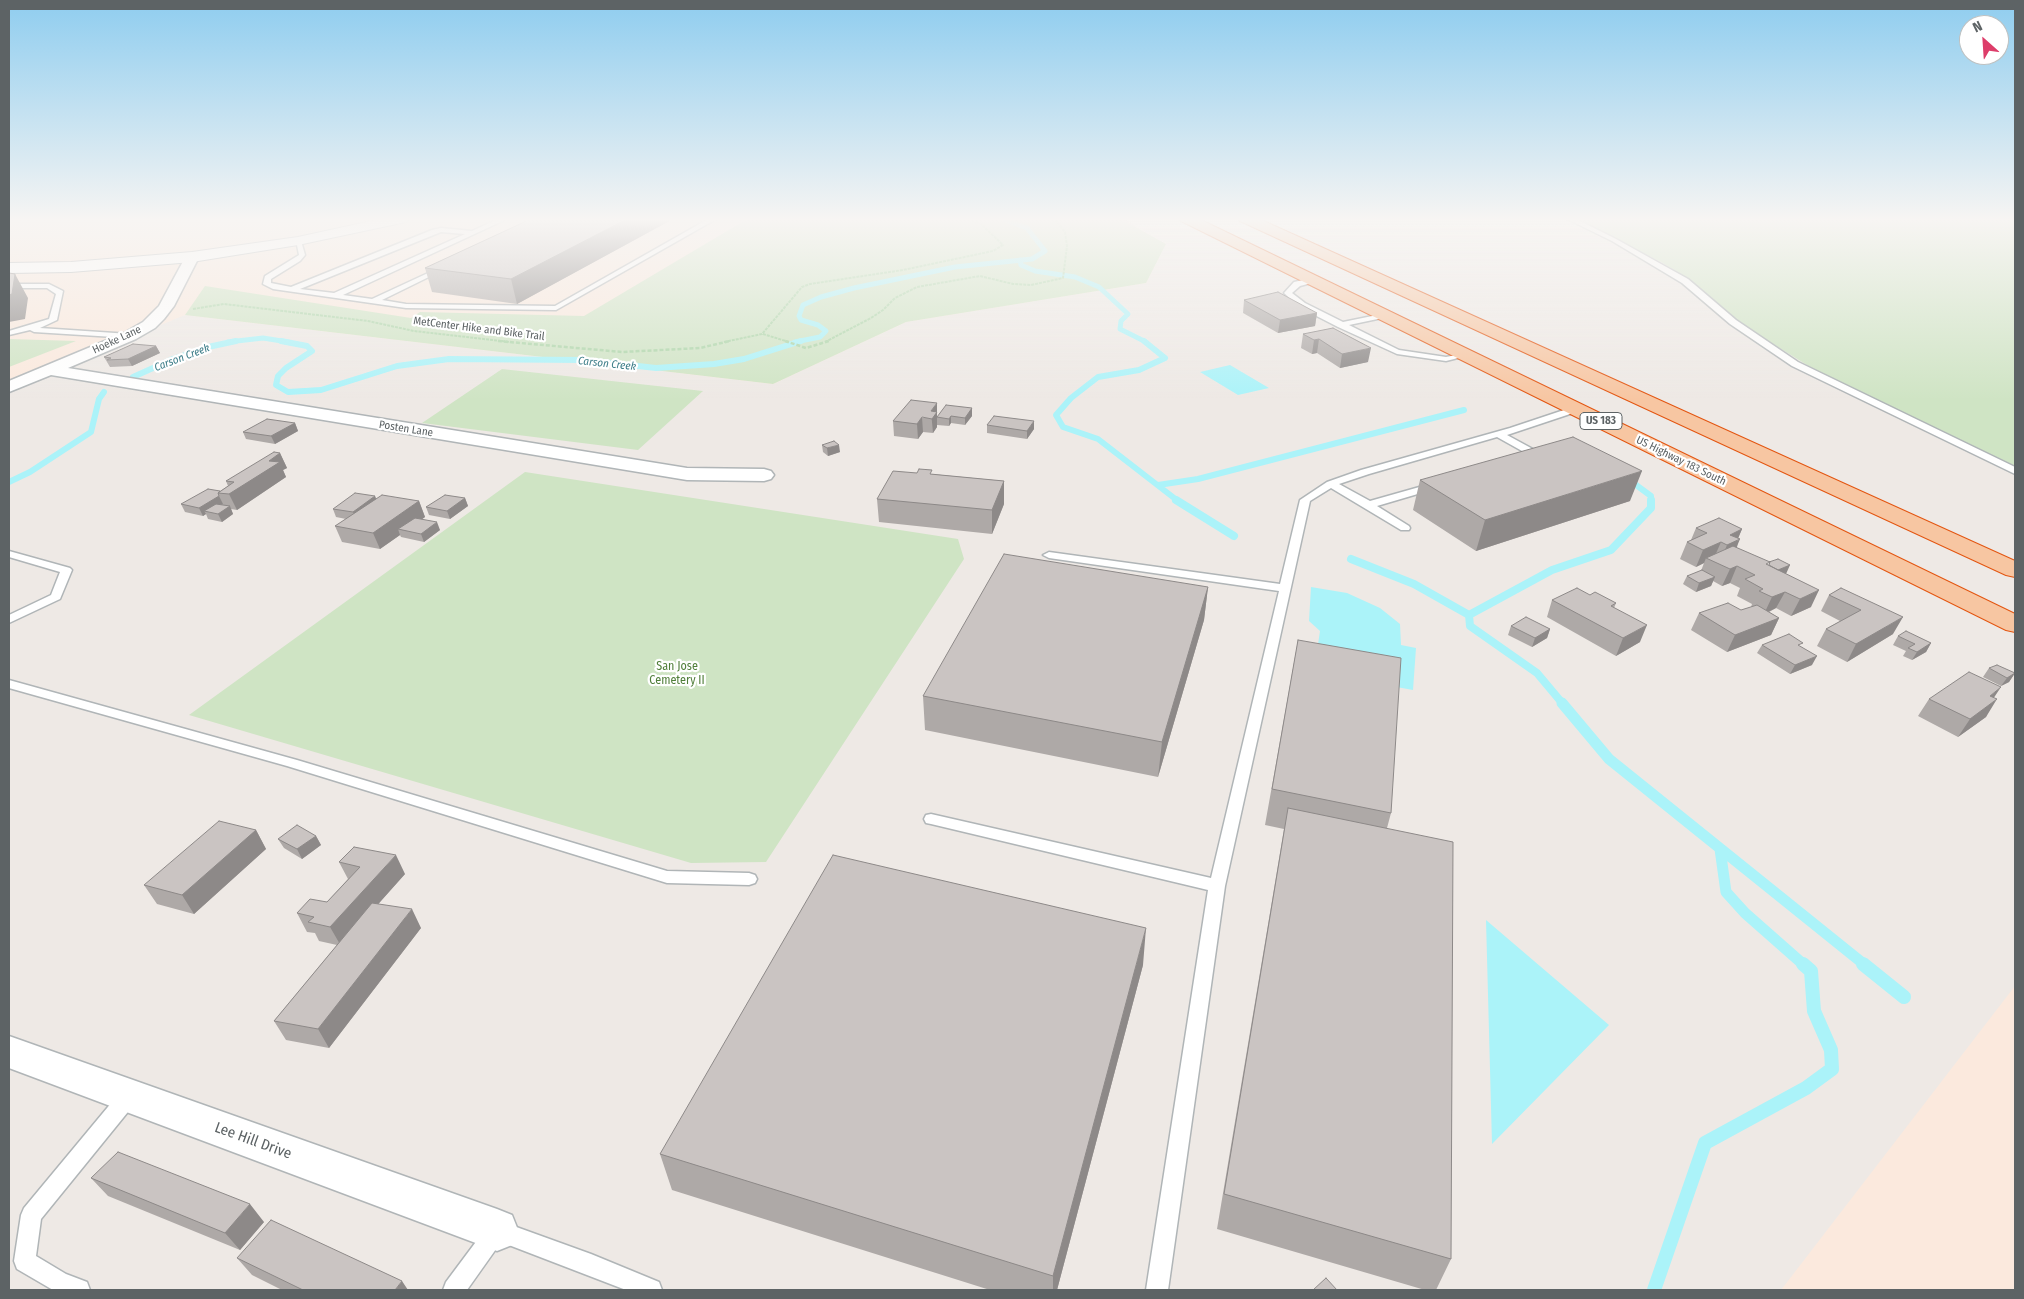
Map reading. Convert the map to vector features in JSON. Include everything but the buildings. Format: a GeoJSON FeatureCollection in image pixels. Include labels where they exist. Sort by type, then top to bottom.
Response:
{"type":"FeatureCollection","features":[{"type":"Feature","properties":{"kind":"highway","name":"US Highway 183 South"},"geometry":{"type":"LineString","coordinates":[[1309,279],[2015,624]]}},
{"type":"Feature","properties":{"kind":"highway"},"geometry":{"type":"LineString","coordinates":[[1312,280],[1320,279]]}},
{"type":"Feature","properties":{"kind":"highway"},"geometry":{"type":"LineString","coordinates":[[1378,279],[2015,570]]}},
{"type":"Feature","properties":{"kind":"street","name":"Hoeke Lane"},"geometry":{"type":"LineString","coordinates":[[9,387],[130,336],[159,316],[180,279]]}},
{"type":"Feature","properties":{"kind":"street","name":"Posten Lane"},"geometry":{"type":"LineString","coordinates":[[50,370],[272,408],[687,474],[764,475]]}},
{"type":"Feature","properties":{"kind":"street","name":"Lee Hill Drive"},"geometry":{"type":"LineString","coordinates":[[9,1052],[497,1230]]}},
{"type":"Feature","properties":{"kind":"lane"},"geometry":{"type":"LineString","coordinates":[[268,279],[267,284],[273,287],[406,306],[556,308],[608,279]]}},
{"type":"Feature","properties":{"kind":"lane"},"geometry":{"type":"LineString","coordinates":[[291,290],[319,279]]}},
{"type":"Feature","properties":{"kind":"lane"},"geometry":{"type":"LineString","coordinates":[[334,296],[373,279]]}},
{"type":"Feature","properties":{"kind":"lane"},"geometry":{"type":"LineString","coordinates":[[374,301],[421,279]]}},
{"type":"Feature","properties":{"kind":"lane"},"geometry":{"type":"LineString","coordinates":[[1681,279],[1733,322],[1795,364],[2015,471]]}},
{"type":"Feature","properties":{"kind":"lane"},"geometry":{"type":"LineString","coordinates":[[1312,280],[1297,284],[1288,293],[1302,306],[1397,352],[1446,359],[1466,356]]}},
{"type":"Feature","properties":{"kind":"lane"},"geometry":{"type":"LineString","coordinates":[[9,286],[49,286],[60,293],[53,320],[9,333]]}},
{"type":"Feature","properties":{"kind":"lane"},"geometry":{"type":"LineString","coordinates":[[1341,325],[1384,315]]}},
{"type":"Feature","properties":{"kind":"lane"},"geometry":{"type":"LineString","coordinates":[[26,329],[130,336]]}},
{"type":"Feature","properties":{"kind":"lane"},"geometry":{"type":"LineString","coordinates":[[1157,1290],[1217,886],[1305,500],[1331,484],[1365,472],[1498,434],[1576,409]]}},
{"type":"Feature","properties":{"kind":"lane"},"geometry":{"type":"LineString","coordinates":[[1498,434],[1539,456],[1520,462]]}},
{"type":"Feature","properties":{"kind":"lane"},"geometry":{"type":"LineString","coordinates":[[1369,505],[1444,483]]}},
{"type":"Feature","properties":{"kind":"lane"},"geometry":{"type":"LineString","coordinates":[[1331,484],[1405,528]]}},
{"type":"Feature","properties":{"kind":"lane"},"geometry":{"type":"LineString","coordinates":[[9,554],[66,570],[56,597],[9,619]]}},
{"type":"Feature","properties":{"kind":"lane"},"geometry":{"type":"LineString","coordinates":[[1050,555],[1285,588]]}},
{"type":"Feature","properties":{"kind":"lane"},"geometry":{"type":"LineString","coordinates":[[9,684],[292,763],[667,877],[749,879]]}},
{"type":"Feature","properties":{"kind":"lane"},"geometry":{"type":"LineString","coordinates":[[931,819],[1217,886]]}},
{"type":"Feature","properties":{"kind":"lane"},"geometry":{"type":"LineString","coordinates":[[79,1290],[59,1282],[25,1260],[31,1216],[129,1096]]}},
{"type":"Feature","properties":{"kind":"lane"},"geometry":{"type":"LineString","coordinates":[[454,1290],[497,1230],[591,1265],[651,1290]]}},
{"type":"Feature","properties":{"kind":"path"},"geometry":{"type":"LineString","coordinates":[[854,279],[821,282],[802,287],[762,334],[806,348],[830,341],[871,318],[883,310],[895,298],[916,287],[962,279]]}},
{"type":"Feature","properties":{"kind":"path"},"geometry":{"type":"LineString","coordinates":[[991,279],[1013,284],[1031,285],[1056,282],[1062,279]]}},
{"type":"Feature","properties":{"kind":"path","name":"MetCenter Hike and Bike Trail"},"geometry":{"type":"LineString","coordinates":[[193,309],[224,304],[368,321],[414,330],[486,340],[622,352],[700,348],[762,334]]}},
{"type":"Feature","properties":{"kind":"shaded area"},"geometry":{"type":"Polygon","coordinates":[[[9,279],[1148,279],[1146,283],[906,322],[773,384],[185,315],[9,387],[9,279]]]}},
{"type":"Feature","properties":{"kind":"shaded area"},"geometry":{"type":"Polygon","coordinates":[[[2015,986],[2015,1290],[1781,1290],[2015,986]]]}},
{"type":"Feature","properties":{"kind":"green space"},"geometry":{"type":"Polygon","coordinates":[[[647,279],[1148,279],[1146,283],[906,322],[773,384],[185,315],[205,286],[411,318],[420,312],[584,316],[647,279]]]}},
{"type":"Feature","properties":{"kind":"green space"},"geometry":{"type":"Polygon","coordinates":[[[1688,279],[2015,279],[2015,468],[1823,375],[1738,322],[1688,279]]]}},
{"type":"Feature","properties":{"kind":"green space"},"geometry":{"type":"Polygon","coordinates":[[[9,339],[76,341],[9,367],[9,339]]]}},
{"type":"Feature","properties":{"kind":"green space"},"geometry":{"type":"Polygon","coordinates":[[[502,369],[703,391],[638,450],[422,423],[502,369]]]}},
{"type":"Feature","properties":{"kind":"green space","name":"San Jose Cemetery II"},"geometry":{"type":"Polygon","coordinates":[[[525,472],[958,539],[964,559],[766,862],[691,863],[189,715],[525,472]]]}},
{"type":"Feature","properties":{"kind":"water"},"geometry":{"type":"Polygon","coordinates":[[[1230,365],[1269,388],[1238,395],[1200,372],[1230,365]]]}},
{"type":"Feature","properties":{"kind":"water"},"geometry":{"type":"Polygon","coordinates":[[[1311,587],[1347,593],[1380,608],[1400,624],[1401,645],[1416,648],[1413,690],[1336,676],[1316,658],[1320,631],[1309,621],[1311,587]]]}},
{"type":"Feature","properties":{"kind":"water"},"geometry":{"type":"Polygon","coordinates":[[[1486,920],[1609,1025],[1492,1144],[1486,920]]]}},
{"type":"Feature","properties":{"kind":"waterway","name":"Carson Creek"},"geometry":{"type":"LineString","coordinates":[[795,342],[820,337],[826,331],[818,325],[801,320],[799,316],[803,305],[821,297],[899,279]]}},
{"type":"Feature","properties":{"kind":"waterway"},"geometry":{"type":"LineString","coordinates":[[1079,279],[1099,287],[1128,314],[1121,321],[1120,329],[1144,341]]}},
{"type":"Feature","properties":{"kind":"waterway","name":"Carson Creek"},"geometry":{"type":"LineString","coordinates":[[235,341],[263,338],[288,342]]}},
{"type":"Feature","properties":{"kind":"waterway","name":"Carson Creek"},"geometry":{"type":"LineString","coordinates":[[133,377],[173,359],[208,347],[235,341]]}},
{"type":"Feature","properties":{"kind":"waterway","name":"Carson Creek"},"geometry":{"type":"LineString","coordinates":[[228,342],[235,341]]}},
{"type":"Feature","properties":{"kind":"waterway","name":"Carson Creek"},"geometry":{"type":"LineString","coordinates":[[281,341],[307,346],[312,351],[286,368],[278,376],[276,385],[288,392],[321,390],[397,366],[449,359],[583,360],[656,368],[714,364],[744,359],[801,341]]}},
{"type":"Feature","properties":{"kind":"waterway"},"geometry":{"type":"LineString","coordinates":[[1144,341],[1165,358],[1139,370],[1098,377],[1071,398],[1056,415],[1063,427],[1098,439],[1178,501]]}},
{"type":"Feature","properties":{"kind":"waterway","name":"Carson Creek"},"geometry":{"type":"LineString","coordinates":[[9,482],[30,472],[91,432],[99,399],[104,392]]}},
{"type":"Feature","properties":{"kind":"waterway"},"geometry":{"type":"LineString","coordinates":[[1158,485],[1198,479],[1464,410]]}},
{"type":"Feature","properties":{"kind":"waterway"},"geometry":{"type":"LineString","coordinates":[[1469,615],[1552,570],[1611,550],[1651,508],[1651,496],[1628,479]]}},
{"type":"Feature","properties":{"kind":"waterway"},"geometry":{"type":"LineString","coordinates":[[1176,500],[1234,536]]}},
{"type":"Feature","properties":{"kind":"waterway"},"geometry":{"type":"LineString","coordinates":[[1351,559],[1414,584],[1469,615]]}},
{"type":"Feature","properties":{"kind":"waterway"},"geometry":{"type":"LineString","coordinates":[[1469,615],[1470,626],[1537,673],[1563,704]]}},
{"type":"Feature","properties":{"kind":"waterway"},"geometry":{"type":"LineString","coordinates":[[1562,703],[1609,759],[1865,965]]}},
{"type":"Feature","properties":{"kind":"waterway"},"geometry":{"type":"LineString","coordinates":[[1720,849],[1726,892],[1745,913],[1804,965]]}},
{"type":"Feature","properties":{"kind":"waterway"},"geometry":{"type":"LineString","coordinates":[[1654,1290],[1705,1143],[1806,1088],[1832,1069],[1831,1050],[1814,1011],[1811,971],[1803,964]]}},
{"type":"Feature","properties":{"kind":"waterway"},"geometry":{"type":"LineString","coordinates":[[1863,964],[1904,997]]}}]}
